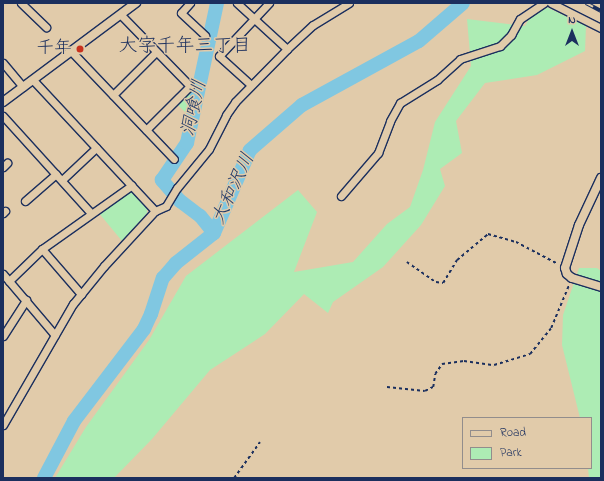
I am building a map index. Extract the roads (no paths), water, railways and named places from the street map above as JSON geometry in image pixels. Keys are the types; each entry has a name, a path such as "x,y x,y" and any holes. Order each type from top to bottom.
{"street":[{"path":"21,3 46,27"},
{"path":"3,102 136,3"},
{"path":"190,3 182,13 206,35"},
{"path":"237,3 255,18 286,49"},
{"path":"251,85 219,56 269,3"},
{"path":"3,425 55,335 81,294 156,211 166,206 177,188 209,149 226,115 235,102 286,49 312,25 349,3"},
{"path":"341,196 378,153 390,121 400,103 437,80 460,59 500,46 511,35 520,19 544,3"},
{"path":"551,3 601,28"},
{"path":"121,15 190,86 146,130"},
{"path":"71,51 174,159"},
{"path":"114,95 156,52"},
{"path":"3,63 23,87"},
{"path":"33,80 156,211"},
{"path":"3,116 91,213"},
{"path":"62,180 96,148"},
{"path":"25,201 56,174"},
{"path":"601,178 579,225 565,268 567,274 572,278 601,287"},
{"path":"9,281 42,249 132,185"},
{"path":"42,249 81,294"},
{"path":"3,274 55,335"},
{"path":"3,336 26,300"}],"waterway":[{"name":"洞喰川","path":"214,233 200,216 180,201 162,180 187,143 217,3"},
{"name":"大和沢川","path":"44,478 74,421 144,329 151,314 163,278 176,263 214,233 250,150 302,105 419,41 463,3"}],"railway":[{"path":"586,3 601,11"}],"place":[{"name":"千年","path":"80,49"}],"district":[{"name":"大字千年三丁目","path":"185,47"}]}
